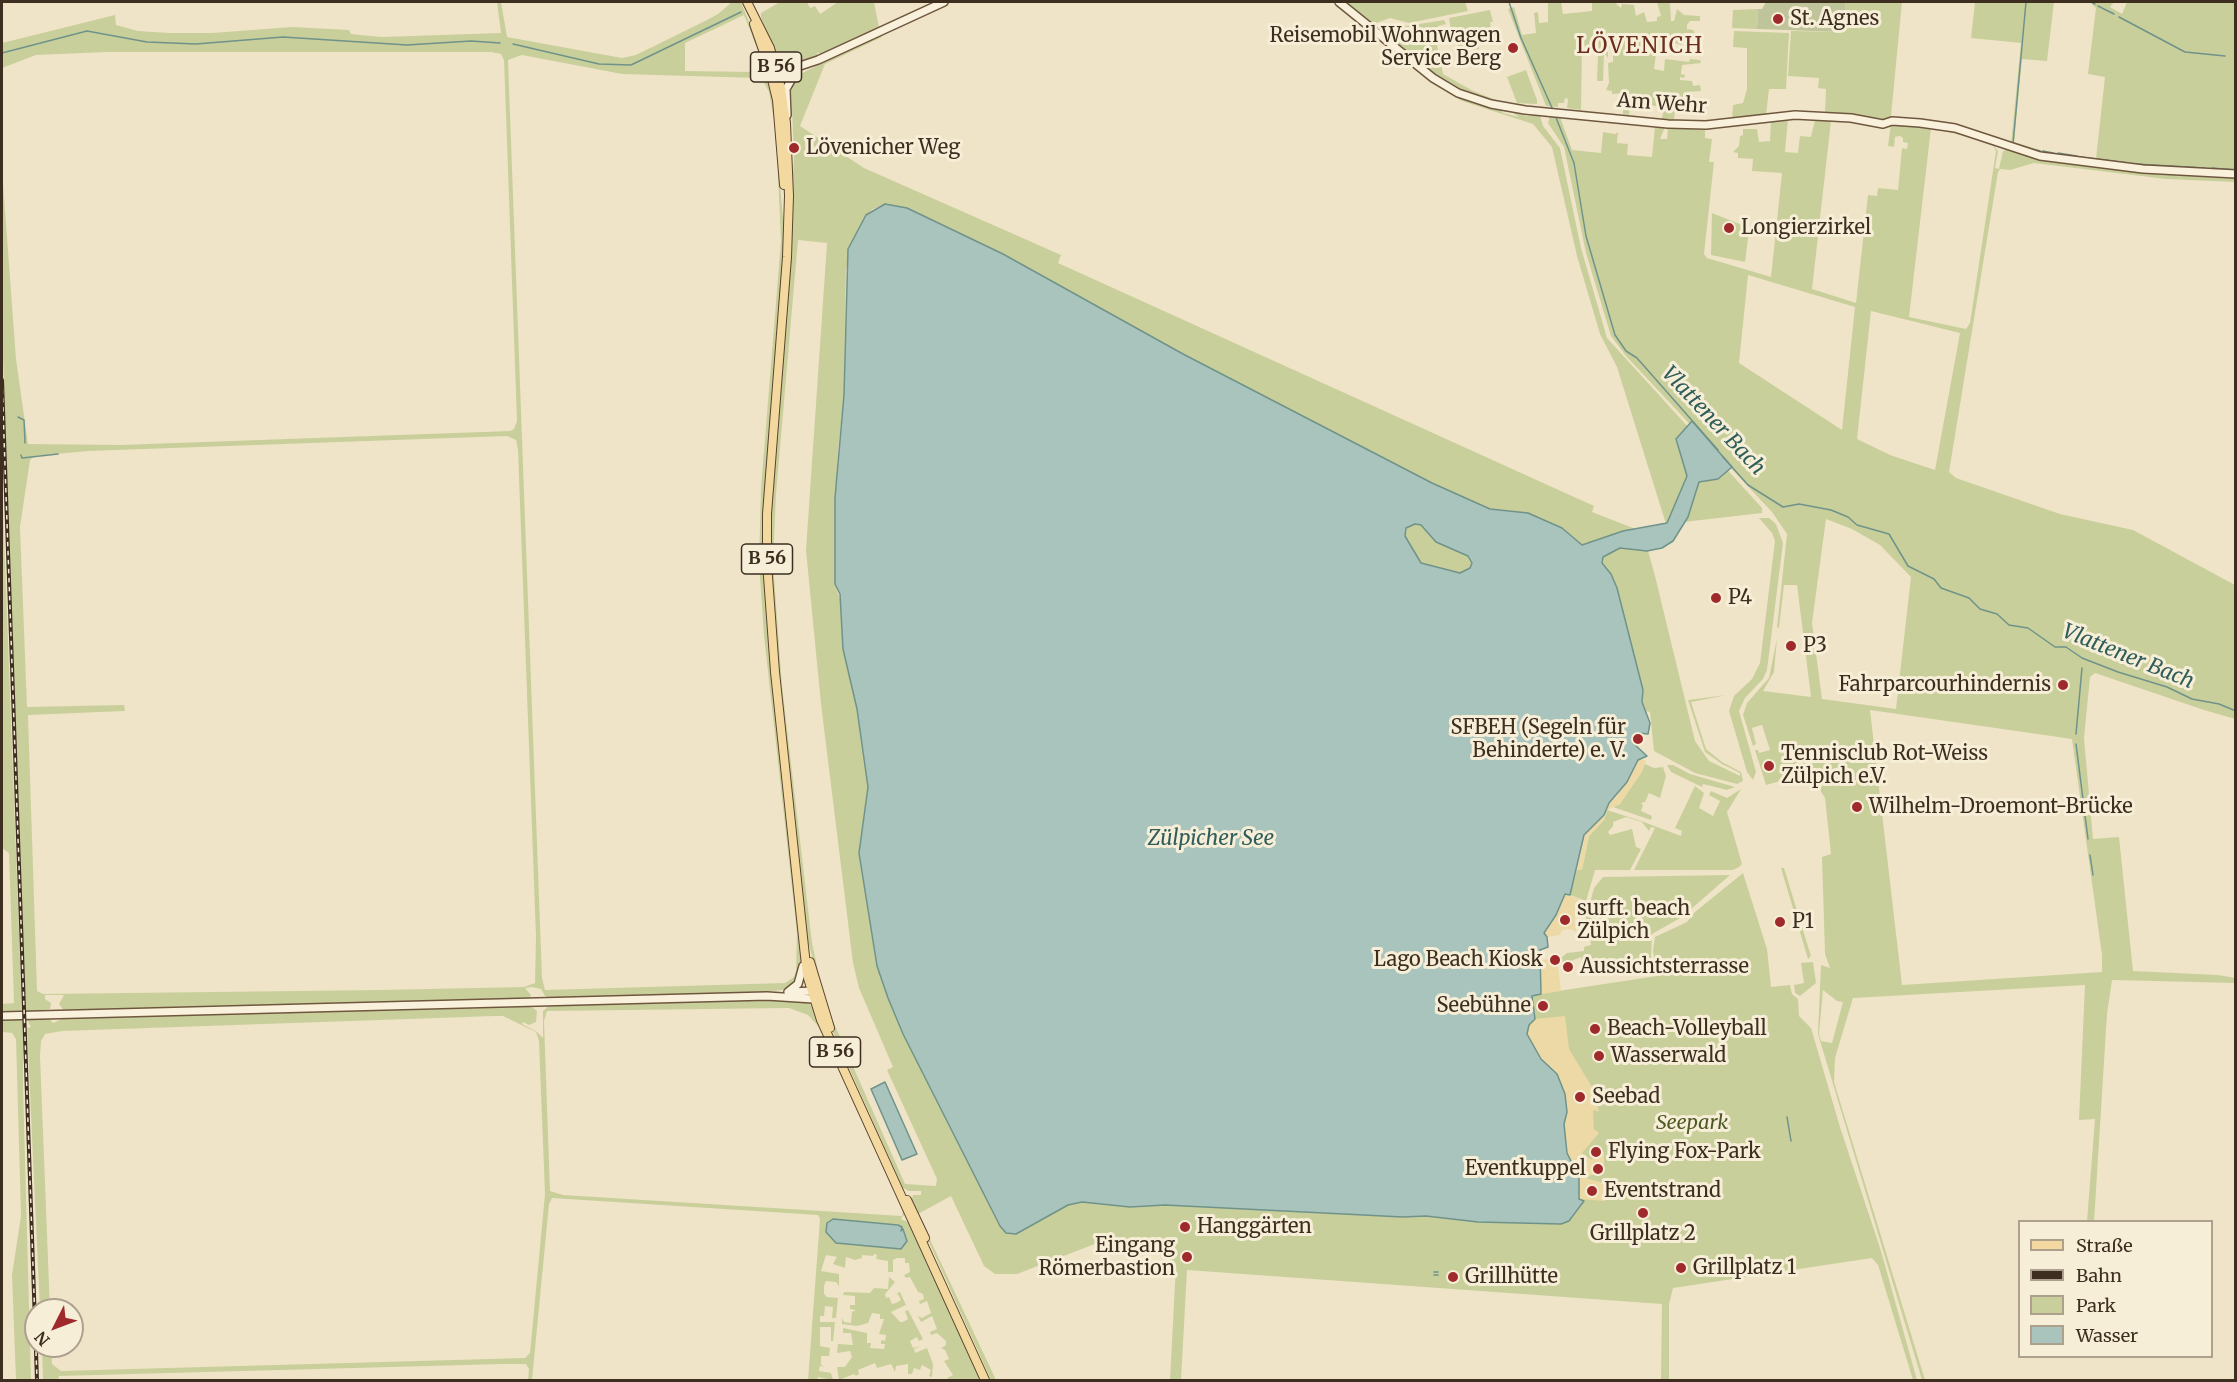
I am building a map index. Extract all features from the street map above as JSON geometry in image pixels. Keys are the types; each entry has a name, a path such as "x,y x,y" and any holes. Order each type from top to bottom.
{"main road":[{"name":"B 56","path":"745,2 773,70 786,123 789,196 786,277 767,514 767,563 775,672 802,937 815,994 837,1058 860,1102 893,1176 913,1212 936,1270 987,1380"},
{"name":"B 56","path":"776,81 787,222"},
{"name":"B 56","path":"799,896 815,994"}],"street":[{"path":"773,70 794,68 818,60 944,2"},
{"name":"Am Wehr","path":"1339,2 1433,78 1458,93 1491,104 1702,125 1796,115 1851,118 1883,124 1892,121 1951,127 2040,156 2125,168 2235,174"},
{"path":"776,81 794,75 818,60"},
{"path":"786,123 786,89 794,75"},
{"name":"B 56","path":"788,992 798,984 803,972 802,937"},
{"path":"767,996 788,992 815,994"},
{"path":"2,1016 815,994"}],"green space":[{"path":"497,2 501,2 507,37 622,58 636,55 707,20 732,2 741,2 766,64 764,70 766,80 772,87 775,128 769,92 763,81 758,78 622,74 522,55 508,60 542,978 545,990 785,983 794,977 796,971 797,933 764,636 759,562 761,488 781,241 776,140 785,243 763,552 769,647 802,946 799,979 788,989 759,993 552,999 545,996 541,989 532,987 525,988 531,995 529,999 64,1011 59,1004 64,995 45,995 45,999 51,1003 50,1009 26,1012 3,359 2,170 16,359 28,444 121,445 510,431 514,429 517,421 504,60 501,54 491,52 106,52 36,55 2,68 2,43 115,15 116,25 138,31 170,33 212,33 292,27 349,30 351,34 381,37 501,33","holes":["744,15 762,61 761,69 755,72 685,71 685,43","507,436 516,440 536,937 535,983 524,987 381,990 43,994 37,991 28,715 125,711 124,705 27,707 20,527 30,460 35,456 88,451"]},
{"path":"780,2 807,2 810,8 815,6 820,14 838,2 874,2 879,28 822,55 817,52 818,57 787,67 776,61 761,17 761,13"},
{"path":"1344,2 1465,2 1468,11 1409,23 1390,18 1374,24"},
{"path":"1548,2 1561,2 1563,14 1592,11 1592,2 1614,2 1621,8 1622,4 1634,5 1636,16 1644,12 1647,22 1657,21 1657,17 1661,16 1657,2 1670,2 1671,21 1674,21 1677,9 1684,15 1700,16 1700,21 1690,21 1687,25 1687,29 1693,30 1697,37 1682,37 1682,45 1671,42 1670,53 1663,51 1662,55 1656,54 1654,69 1664,71 1665,59 1689,62 1690,59 1700,60 1701,63 1682,65 1681,74 1685,75 1684,78 1680,77 1680,80 1692,81 1693,86 1700,85 1701,91 1685,92 1687,107 1675,108 1674,120 1662,119 1664,107 1648,105 1649,101 1644,100 1643,105 1630,106 1629,115 1623,114 1624,93 1612,94 1612,91 1606,90 1609,83 1608,63 1613,62 1613,48 1608,48 1608,58 1604,52 1603,81 1597,81 1599,30 1595,30 1594,48 1582,46 1581,110 1567,108 1568,99 1565,98 1564,103 1558,103 1558,107 1546,106 1508,9 1514,7 1522,35 1536,33 1534,13 1538,12 1539,23 1548,22"},
{"path":"1766,2 1846,2 1842,32 1757,29 1758,9 1762,9"},
{"path":"1846,2 1902,2 1891,116 1949,123 2011,144 2021,43 1971,38 1975,2 2054,2 2047,61 2022,59 2014,142 2040,150 2096,159 2105,77 2088,74 2096,8 2090,2 2114,2 2110,7 2122,14 2127,2 2235,2 2235,172 2169,169 2038,153 1939,123 1816,114 1825,113 1826,89 1818,88 1819,78 1788,76 1791,31 1842,32"},
{"path":"1758,9 1757,29 1732,28 1733,10"},
{"path":"1490,10 1493,22 1490,22 1491,28 1495,29 1491,30 1492,33 1496,33 1496,36 1488,36 1488,41 1479,43 1479,49 1473,50 1473,46 1458,46 1458,41 1437,45 1443,74 1473,91 1506,104 1460,91 1440,79 1382,32 1390,24 1407,26 1444,20 1446,24 1438,26 1440,39 1452,35 1449,18"},
{"path":"1734,31 1789,33 1786,89 1769,89 1766,115 1732,119 1733,105 1743,103 1747,89 1747,48 1733,47"},
{"name":"Seepark","path":"880,35 882,37 825,64 800,126 864,168 1061,255 1058,263 1594,506 1592,512 1638,530 1644,536 1655,576 1695,741 1709,761 1740,776 1740,773 1705,752 1688,700 1727,695 1691,702 1706,749 1722,762 1741,772 1743,781 1737,784 1695,773 1654,751 1650,712 1646,711 1642,702 1643,690 1617,588 1611,574 1587,542 1582,545 1562,528 1528,513 1490,509 1432,483 1183,354 1004,254 907,208 885,204 873,209 866,215 846,269 844,395 838,451 835,533 835,584 841,602 843,649 857,709 868,787 859,854 877,966 888,998 903,1034 1000,1226 1016,1234 1068,1205 1082,1202 1130,1207 1165,1205 1403,1217 1426,1216 1479,1222 1561,1224 1573,1217 1582,1205 1541,1059 1532,995 1657,976 1653,950 1655,937 1687,922 1695,912 1743,873 1767,949 1771,987 1790,985 1792,994 1798,999 1799,1016 1811,1028 1840,1127 1881,1251 1917,1380 1913,1380 1878,1265 1872,1258 1673,1288 1669,1304 1669,1380 1661,1380 1662,1304 1187,1270 1181,1380 1170,1380 1176,1265 1143,1244 1105,1240 1017,1274 995,1274 984,1266 951,1196 918,1214 996,1380 991,1380 911,1202 913,1195 921,1195 921,1191 909,1191 903,1188 832,1030 808,941 778,675 770,564 771,509 794,158 791,87 798,75","holes":["798,240 827,243 806,550 821,704 853,963 859,988 893,1067 887,1070 937,1179 936,1186 905,1184 825,1003 812,943 782,686 773,563 776,494"]},
{"path":"1526,70 1537,104 1517,103 1507,77"},
{"path":"1433,81 1500,108 1503,113 1519,117 1509,110 1526,116 1540,116 1543,126 1560,148 1581,248 1607,338 1762,508 1762,513 1666,524 1617,367 1600,334 1577,256 1552,147 1533,124 1462,101 1429,82"},
{"path":"1550,116 1560,117 1572,150 1601,153 1603,132 1615,134 1618,132 1617,143 1628,144 1627,155 1652,157 1655,126 1665,127 1660,139 1667,139 1668,127 1705,130 1705,138 1712,139 1709,162 1714,162 1704,254 1707,258 1771,277 1782,173 1752,171 1753,159 1738,158 1738,153 1733,152 1739,146 1743,129 1757,129 1759,142 1770,141 1771,120 1788,119 1785,152 1798,153 1800,136 1811,137 1815,120 1831,121 1812,289 1856,303 1868,195 1877,196 1878,188 1898,190 1902,148 1907,149 1908,143 1903,142 1900,136 1895,137 1894,147 1888,146 1891,123 1956,131 1990,142 1998,151 1995,168 1999,169 2003,151 2008,149 2034,157 2235,177 2235,182 2166,179 2034,163 2010,170 2000,169 1998,172 1949,472 1956,478 2060,514 2133,530 2235,585 2235,719 2095,673 2090,677 2084,738 2093,839 2119,837 2133,971 2218,975 2235,978 2235,983 2112,980 2107,1014 2094,1220 2087,1220 2095,1119 2079,1120 2085,985 1853,998 1835,1058 1834,1082 1925,1380 1922,1380 1818,1034 1821,965 1830,968 1825,954 1822,857 1831,854 1825,798 1820,790 1823,784 1818,787 1816,781 1820,779 1819,773 1813,774 1813,772 1766,785 1755,750 1759,753 1770,750 1762,725 1752,728 1756,744 1753,746 1743,715 1747,703 1769,678 1777,638 1774,672 1763,691 1811,697 1797,585 1784,585 1779,628 1777,627 1787,534 1772,512 1626,356 1611,336 1586,253 1564,147 1548,123","holes":["1931,128 1977,139 1993,146 1996,151 1970,323 1966,329 1909,317","1748,275 1855,307 1842,430 1739,363","1871,311 1960,333 1935,470 1890,455 1857,439","1826,519 1852,529 1880,545 1911,577 1896,709 1822,699 1812,623","1870,710 2072,739 2102,955 2102,972 1902,985","1823,990 1837,1001 1843,1002 1832,1043 1821,1041 1819,1034"]},
{"path":"1712,213 1747,227 1749,231 1745,262 1711,255"},
{"path":"2,481 22,1012 2,1013 2,1004 14,1003 9,853 2,848"},
{"path":"1759,518 1769,518 1776,524 1783,543 1767,670 1763,679 1745,698 1739,711 1756,772 1753,780 1747,772 1729,711 1734,696 1752,679 1760,663 1775,541 1772,533"},
{"path":"1411,524 1421,525 1436,542 1468,556 1472,563 1471,567 1460,573 1421,563 1405,536 1406,528"},
{"path":"1645,764 1654,768 1663,767 1666,776 1660,798 1649,793 1645,802 1641,803 1643,805 1641,811 1652,816 1651,820 1613,807 1620,804"},
{"path":"1667,765 1673,765 1690,774 1735,787 1727,790 1703,784 1702,787 1671,772"},
{"path":"1695,786 1704,793 1699,808 1713,816 1720,801 1709,795 1711,791 1727,798 1741,789 1727,812 1742,864 1739,867 1733,870 1634,870 1655,828 1651,827 1649,831 1642,822 1626,817 1613,822 1608,832 1610,835 1632,829 1636,847 1641,849 1630,870 1595,870 1586,901 1570,895 1577,870 1582,869 1589,836 1604,820 1607,810 1641,821 1681,836 1682,831 1675,828"},
{"path":"1781,868 1784,868 1811,956 1808,959"},
{"path":"1730,875 1682,917 1652,934 1651,960 1600,966 1599,960 1582,963 1581,957 1563,964 1562,957 1567,953 1584,951 1584,947 1591,945 1590,936 1585,936 1584,926 1594,888 1603,877"},
{"path":"1813,962 1816,983 1800,996 1795,993 1794,985 1804,983 1801,963"},
{"path":"735,1000 806,1001 814,1008 906,1213 901,1218 909,1222 983,1380 949,1380 947,1378 953,1375 944,1361 949,1359 945,1350 941,1348 946,1345 946,1341 937,1333 931,1335 930,1332 937,1329 932,1316 921,1322 918,1316 922,1318 931,1313 927,1301 920,1304 919,1301 924,1299 923,1294 918,1292 910,1277 906,1278 904,1275 910,1272 909,1263 905,1263 905,1258 897,1258 893,1260 893,1272 888,1272 888,1261 876,1259 877,1255 874,1254 873,1256 862,1255 862,1258 855,1260 846,1257 845,1268 833,1264 837,1257 826,1255 821,1271 839,1274 839,1286 836,1282 826,1281 824,1286 824,1294 827,1297 838,1298 836,1318 832,1318 833,1307 825,1306 824,1316 820,1316 820,1322 835,1322 833,1341 831,1341 831,1327 820,1327 820,1346 830,1348 829,1356 821,1356 821,1365 825,1367 820,1366 819,1371 831,1373 833,1380 818,1377 817,1380 808,1380 820,1219 818,1215 552,1198 549,1204 532,1380 528,1380 529,1369 526,1364 502,1364 59,1376 58,1380 43,1380 42,1358 52,1358 52,1364 61,1371 525,1358 530,1353 545,1194 539,1041 536,1032 503,1016 62,1031 45,1034 41,1041 40,1056 50,1298 39,1298 27,1028 31,1027 26,1018 48,1017 53,1023 67,1017 529,1005 537,1011 536,1022 529,1025 523,1022 522,1024 537,1032 543,1038 543,1011 550,1005","holes":["789,1008 808,1015 818,1026 895,1193 903,1212 902,1216 563,1195 550,1191 544,1021 547,1011","833,1219 902,1227 901,1231 904,1229 907,1241 901,1249 836,1243"]},
{"path":"23,1018 29,1298 24,1298 24,1358 30,1358 31,1380 16,1380 12,1275 21,1216 16,1039 12,1033 2,1032 2,1019"},
{"path":"889,1277 895,1282 885,1294 886,1298 889,1297 892,1304 896,1303 901,1300 897,1293 900,1292 906,1305 891,1312 900,1322 903,1322 908,1319 905,1311 908,1310 923,1339 919,1341 917,1337 910,1341 913,1348 921,1346 914,1349 915,1353 927,1348 933,1364 932,1377 929,1376 931,1370 922,1365 920,1370 914,1368 912,1374 908,1374 908,1364 896,1366 895,1372 891,1364 877,1368 875,1363 858,1370 859,1374 856,1376 854,1374 839,1380 837,1367 845,1367 852,1357 850,1351 837,1353 838,1344 853,1345 851,1333 843,1333 843,1328 867,1333 867,1343 871,1343 870,1348 884,1349 885,1344 881,1344 881,1340 885,1341 886,1335 879,1334 884,1319 880,1319 880,1314 872,1313 868,1323 857,1326 842,1324 842,1318 844,1322 851,1323 852,1312 856,1310 850,1309 850,1305 855,1305 855,1296 843,1295 844,1292 870,1293 874,1288 888,1289"}],"sand":[{"path":"1638,760 1646,761 1642,772 1620,804 1607,810 1604,820 1589,836 1582,870 1577,870 1586,831 1604,815 1609,803 1617,796"},
{"path":"1565,894 1579,899 1574,923 1578,925 1575,933 1574,930 1568,929 1562,930 1560,935 1547,937 1544,933 1556,915"},
{"path":"1551,959 1552,967 1558,966 1561,991 1541,994 1542,960"},
{"name":"Seebad","path":"1565,1016 1569,1049 1592,1087 1599,1112 1594,1110 1593,1112 1594,1129 1599,1133 1582,1153 1592,1160 1600,1149 1604,1152 1604,1173 1581,1177 1604,1183 1605,1201 1579,1199 1580,1182 1567,1151 1564,1124 1567,1112 1565,1093 1557,1074 1541,1059 1527,1034 1529,1025 1535,1019"}],"water":[{"name":"Zülpicher See","path":"885,204 907,208 1003,254 1183,354 1432,483 1490,509 1528,513 1562,528 1582,545 1623,531 1667,523 1687,476 1676,439 1692,421 1732,467 1718,479 1699,482 1688,517 1673,541 1662,548 1647,551 1620,548 1603,557 1602,563 1611,574 1617,588 1643,690 1642,702 1650,723 1648,734 1638,733 1633,743 1647,756 1638,760 1627,782 1609,803 1604,815 1584,835 1570,895 1565,894 1556,915 1544,933 1548,947 1540,950 1541,994 1532,996 1535,1019 1529,1025 1527,1034 1541,1059 1557,1074 1565,1094 1567,1112 1564,1124 1567,1153 1579,1177 1579,1199 1584,1201 1569,1221 1561,1224 1478,1222 1426,1216 1403,1217 1165,1205 1130,1207 1082,1202 1068,1205 1016,1234 1006,1233 1000,1226 903,1034 888,998 877,966 859,853 868,787 857,709 843,649 840,594 835,584 835,498 844,395 848,249 866,215","holes":["1415,524 1421,525 1436,542 1468,556 1472,563 1470,568 1460,573 1421,563 1405,536 1406,528"]},
{"path":"885,1082 917,1154 902,1160 871,1089"},
{"path":"833,1219 898,1225 902,1227 901,1231 903,1229 907,1241 901,1249 836,1243 826,1232 827,1223"}],"waterway":[{"name":"Vlattener Bach","path":"1509,2 1521,38 1553,110"},
{"path":"2013,144 2026,2"},
{"path":"2091,2 2095,4"},
{"path":"2098,6 2114,14"},
{"path":"513,44 599,64 631,65 741,12"},
{"path":"2119,17 2185,52 2225,56"},
{"path":"2,53 87,31 147,42 196,44 283,37 407,45 471,41 500,43"},
{"name":"Vlattener Bach","path":"1555,115 1574,163 1586,236 1615,335 1626,351 1637,358 1718,450"},
{"path":"2027,148 2040,151"},
{"path":"2043,151 2053,153"},
{"path":"2058,153 2077,156"},
{"path":"2080,157 2128,163"},
{"path":"2135,164 2205,168"},
{"path":"2212,168 2236,170"},
{"path":"18,417 24,420 25,443"},
{"path":"21,455 22,458 58,454"},
{"name":"Vlattener Bach","path":"1723,457 1748,485 1783,507 1799,504 1831,510 1848,517 1857,525 1889,534 1908,566 1934,579 1941,588 1969,598 1980,609 1997,614 2009,625 2028,628 2055,647 2066,647 2082,658 2118,672 2167,687 2192,699 2219,704 2236,711"},
{"path":"2076,734 2082,668"},
{"path":"2076,744 2088,839"},
{"path":"2090,855 2093,875"},
{"path":"1787,1117 1791,1141"}],"railway":[{"path":"2,380 37,1380"}],"place":[{"name":"St. Agnes","path":"1778,19"},
{"name":"Reisemobil Wohnwagen Service Berg","path":"1513,48"},
{"name":"Lövenicher Weg","path":"794,148"},
{"name":"Longierzirkel","path":"1729,228"},
{"name":"P4","path":"1716,598"},
{"name":"P3","path":"1791,646"},
{"name":"Fahrparcourhindernis","path":"2063,685"},
{"name":"SFBEH (Segeln für Behinderte) e. V.","path":"1638,739"},
{"name":"Tennisclub Rot-Weiss Zülpich e.V.","path":"1769,766"},
{"name":"Wilhelm-Droemont-Brücke","path":"1857,807"},
{"name":"surft. beach Zülpich","path":"1565,920"},
{"name":"P1","path":"1780,922"},
{"name":"Lago Beach Kiosk","path":"1555,960"},
{"name":"Aussichtsterrasse","path":"1568,967"},
{"name":"Seebühne","path":"1543,1006"},
{"name":"Beach-Volleyball","path":"1595,1029"},
{"name":"Wasserwald","path":"1599,1056"},
{"name":"Seebad","path":"1580,1097"},
{"name":"Flying Fox-Park","path":"1596,1152"},
{"name":"Eventkuppel","path":"1598,1169"},
{"name":"Eventstrand","path":"1592,1191"},
{"name":"Grillplatz 2","path":"1643,1213"},
{"name":"Hanggärten","path":"1185,1227"},
{"name":"Eingang Römerbastion","path":"1187,1257"},
{"name":"Grillplatz 1","path":"1681,1268"},
{"name":"Grillhütte","path":"1453,1277"}],"district":[{"name":"LÖVENICH","path":"1640,47"}]}
